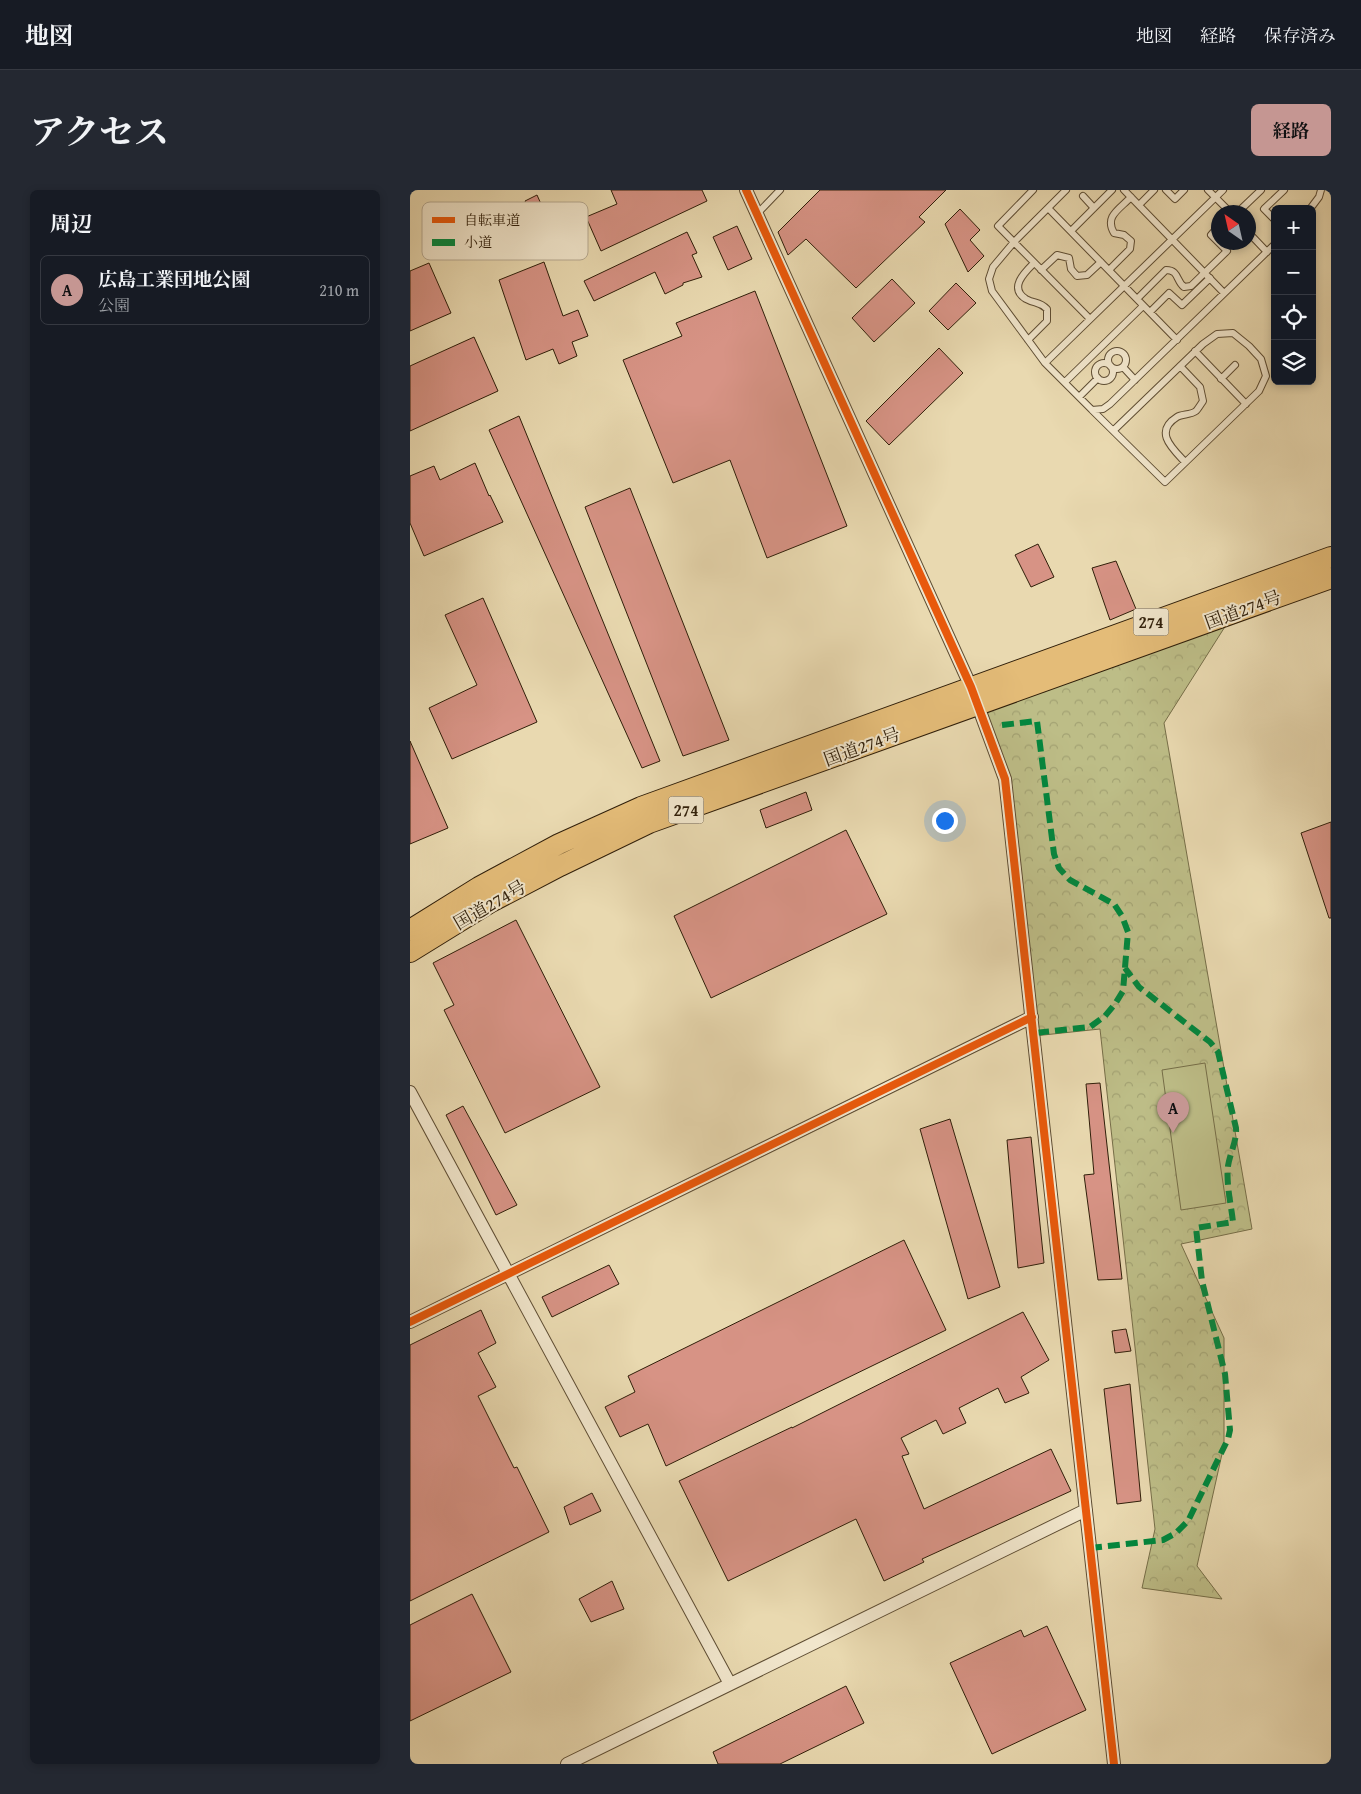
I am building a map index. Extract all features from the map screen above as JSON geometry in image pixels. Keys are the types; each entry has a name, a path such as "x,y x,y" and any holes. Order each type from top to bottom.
{"highway":[{"name":"国道274号","path":"410,952 491,902 560,866 650,824 1331,557"},
{"name":"国道274号","path":"410,930 479,887 559,844 641,808 1331,578"}],"street":[{"path":"746,190 975,696 1005,779 1114,1764"},
{"path":"410,1322 1032,1017"},
{"path":"410,1092 730,1684"},
{"path":"566,1764 1086,1510"}],"lane":[{"path":"757,214 780,190"},
{"path":"1033,190 998,226 1090,319"},
{"path":"1066,190 1014,242 993,267 989,279 992,291 1045,362 1165,482 1259,391 1266,376 1261,358 1249,346 1233,334 1217,334 1195,351 1114,430"},
{"path":"1071,231 1112,190"},
{"path":"1124,190 1224,293"},
{"path":"1139,205 1154,190"},
{"path":"1166,190 1175,199 1184,190"},
{"path":"1208,190 1223,205"},
{"path":"1045,362 1223,190"},
{"path":"1249,190 1255,196"},
{"path":"1245,205 1262,190"},
{"path":"1271,216 1264,209 1284,190"},
{"path":"1313,205 1319,197 1320,190"},
{"path":"1083,196 1094,208"},
{"path":"1109,270 1130,249 1131,241 1124,235 1114,232 1110,225 1111,217 1131,197"},
{"path":"1048,208 1176,340"},
{"path":"1256,240 1268,252"},
{"path":"1092,410 1103,409 1110,404 1271,249"},
{"path":"1150,312 1169,292 1182,306 1226,250"},
{"path":"1041,270 1057,255 1068,258 1071,269 1077,276 1087,275 1101,262"},
{"path":"1028,340 1047,321 1047,309 1040,302 1028,300 1020,294 1018,286 1020,278 1034,263"},
{"path":"1137,299 1166,270 1172,270 1177,274 1180,284 1184,287 1190,286 1207,275"},
{"path":"1065,382 1143,306"},
{"path":"1195,351 1246,404"},
{"path":"1098,378 1105,381 1110,379 1113,371 1108,358 1112,353 1117,352 1124,356 1125,362 1123,366"},
{"path":"1098,378 1096,370 1100,365 1105,364 1115,369 1123,366"},
{"path":"1221,379 1235,365"},
{"path":"1123,366 1135,380"},
{"path":"1180,366 1200,387 1203,401 1195,412 1178,416 1168,424 1165,434 1168,444 1185,462"},
{"path":"1079,397 1098,378"}],"green space":[{"path":"1233,614 1164,723 1252,1229 1181,1244 1224,1338 1224,1445 1197,1566 1222,1599 1142,1588 1155,1529 1100,1029 1034,1036 1005,779 978,705"},
{"path":"1205,1063 1226,1203 1181,1210 1162,1070"}],"building":[{"path":"611,190 702,190 707,201 601,251 588,222 588,216 617,204"},
{"path":"820,190 946,190 919,217 925,222 856,288 806,239 788,255 778,232"},
{"path":"537,195 540,202 525,202"},
{"path":"960,209 980,230 970,240 984,256 968,272 945,224"},
{"path":"737,226 752,259 728,270 713,237"},
{"path":"687,232 697,253 692,255 702,277 683,283 683,285 665,294 655,272 594,301 584,281"},
{"path":"544,262 563,316 578,310 588,336 572,342 577,356 559,364 553,349 526,360 499,280"},
{"path":"429,263 451,313 410,331 410,271"},
{"path":"892,279 915,303 874,342 852,318"},
{"path":"956,283 976,303 948,330 929,311"},
{"path":"755,291 847,526 767,558 730,460 673,483 623,360 682,336 676,323"},
{"path":"474,337 498,391 410,431 410,366"},
{"path":"939,348 963,373 889,445 866,421"},
{"path":"519,416 660,761 642,768 489,430"},
{"path":"475,463 489,496 503,522 424,556 410,523 410,476 434,466 440,480"},
{"path":"630,488 729,740 683,756 585,507"},
{"path":"1038,544 1054,577 1031,587 1015,555"},
{"path":"1116,561 1136,609 1110,620 1092,568"},
{"path":"483,598 537,722 452,759 429,708 477,685 445,615"},
{"path":"410,741 448,828 410,844"},
{"path":"806,792 812,810 766,828 760,810"},
{"path":"1331,822 1331,918 1329,918 1301,833"},
{"path":"846,830 887,914 711,998 674,916"},
{"path":"516,920 600,1087 505,1133 444,1010 454,1005 433,963"},
{"path":"1100,1083 1122,1279 1098,1280 1084,1175 1094,1174 1086,1084"},
{"path":"463,1106 517,1205 496,1215 446,1115"},
{"path":"950,1119 1000,1287 968,1299 920,1129"},
{"path":"1031,1137 1044,1263 1018,1268 1007,1140"},
{"path":"904,1240 946,1330 666,1466 648,1424 620,1437 605,1407 635,1392 628,1376"},
{"path":"609,1265 619,1284 552,1317 542,1297"},
{"path":"481,1310 496,1343 478,1353 496,1387 478,1396 514,1468 517,1467 549,1532 410,1601 410,1345"},
{"path":"1023,1312 1049,1360 1021,1377 1029,1393 1005,1403 998,1388 959,1408 966,1423 943,1434 936,1420 901,1438 909,1454 902,1456 924,1509 1051,1449 1071,1491 922,1559 924,1562 884,1581 856,1519 728,1581 679,1481 792,1428"},
{"path":"1126,1329 1131,1351 1115,1353 1112,1331"},
{"path":"1130,1384 1141,1501 1117,1504 1104,1389"},
{"path":"592,1493 601,1511 570,1525 564,1507"},
{"path":"612,1581 624,1609 591,1622 579,1599"},
{"path":"472,1594 511,1672 410,1721 410,1625"},
{"path":"1047,1626 1086,1710 992,1754 950,1663 1021,1630 1024,1637"},
{"path":"846,1686 864,1723 780,1764 718,1764 713,1752"}],"marked path":[{"path":"1002,725 1037,721 1054,854 1059,868 1070,880 1114,904 1122,916 1128,932 1123,991 1105,1016 1090,1027 1034,1033"},
{"path":"1090,1548 1163,1540 1176,1533 1188,1521 1228,1439 1230,1430 1225,1374 1202,1281 1196,1228 1233,1222 1228,1187 1228,1166 1236,1128 1218,1052 1210,1042 1139,987 1125,968"}],"cycle path":[{"path":"746,190 971,687 1005,779 1114,1764"},
{"path":"410,1322 1032,1017"}],"place":[{"name":"広島工業団地公園","path":"1173,1133"}]}
